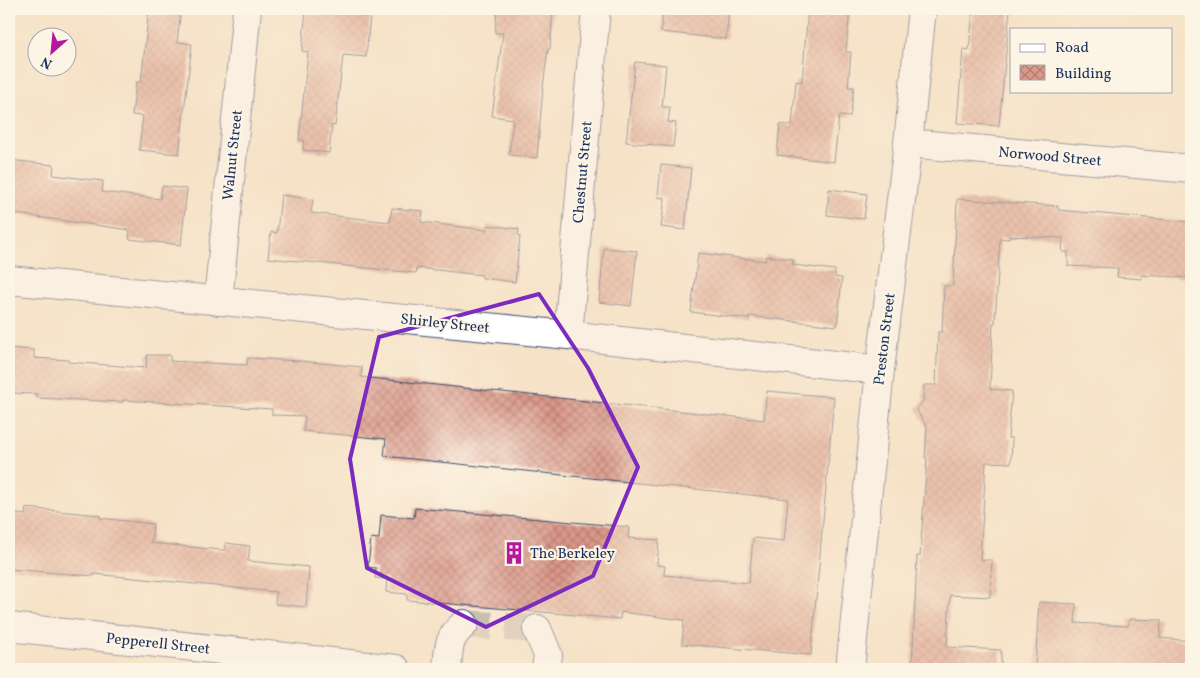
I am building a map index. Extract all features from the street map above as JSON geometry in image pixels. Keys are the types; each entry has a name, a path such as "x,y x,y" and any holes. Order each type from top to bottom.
{"street":[{"name":"Walnut Street","path":"218,301 247,9"},
{"name":"Chestnut Street","path":"568,335 596,9"},
{"name":"Preston Street","path":"850,669 880,370 908,143 922,9"},
{"name":"Norwood Street","path":"908,143 1191,169"},
{"name":"Shirley Street","path":"9,280 568,335 880,370"},
{"path":"447,669 450,640 464,624"},
{"name":"Pepperell Street","path":"9,627 396,669"},
{"path":"537,630 548,655 546,669"}],"highlighted area":[{"path":"539,294 588,368 638,467 593,576 486,627 367,568 350,459 379,337"}],"building":[{"path":"149,9 181,9 177,42 192,44 179,154 139,150 143,116 132,115 136,82 141,82"},
{"path":"306,9 357,9 356,14 370,16 366,57 343,55 335,126 332,125 329,153 303,150 304,140 299,140 308,52 302,51"},
{"path":"497,9 553,9 550,49 548,49 543,87 537,158 509,155 513,119 492,116 503,33 495,33"},
{"path":"663,9 729,9 726,39 661,32"},
{"path":"808,9 850,9 846,52 851,52 848,87 854,87 850,117 839,116 834,162 777,155 780,124 792,126 796,81 802,82"},
{"path":"973,9 1010,9 999,126 957,123 963,49 969,50"},
{"path":"635,62 666,65 662,107 670,107 668,122 676,123 673,147 626,142"},
{"path":"9,160 54,165 53,175 103,181 102,192 160,199 162,186 187,189 181,245 129,239 130,230 9,213"},
{"path":"661,165 691,168 685,230 661,227 665,198 658,197"},
{"path":"829,189 867,194 864,219 827,215"},
{"path":"281,195 313,199 311,213 390,222 392,208 423,211 421,222 487,230 487,225 519,229 518,235 520,236 515,282 482,278 482,275 417,268 416,273 268,258 271,232 277,233"},
{"path":"957,199 1058,206 1058,210 1191,222 1191,278 1142,275 1142,279 1117,277 1118,268 1068,266 1068,252 1062,252 1063,238 1009,236 1009,239 1000,238 990,389 1012,391 1008,438 1012,438 1011,463 986,462 980,560 992,560 990,597 950,595 947,647 1001,650 1001,669 912,669 917,556 920,556 927,458 925,458 927,427 916,409 923,401 924,385 936,385 938,332 942,332 944,286 953,286"},
{"path":"604,248 637,251 631,306 599,302"},
{"path":"698,253 765,261 766,256 793,259 793,265 835,270 835,277 842,278 837,326 749,316 749,319 691,312"},
{"path":"9,348 34,350 34,358 146,368 147,355 170,355 170,361 247,365 248,358 300,361 362,367 361,377 764,420 767,391 834,397 811,655 682,644 684,620 621,612 620,619 407,600 407,594 386,592 387,579 375,578 376,568 368,567 371,538 379,539 381,515 414,518 415,508 629,527 628,538 659,540 657,565 665,566 664,575 749,583 753,538 784,541 788,499 384,456 386,439 303,431 305,416 272,415 272,409 123,400 123,402 37,398 37,394 9,393"},
{"path":"26,508 100,515 100,518 153,524 151,543 221,550 225,550 226,543 250,546 248,561 309,567 306,607 275,604 276,592 94,574 94,576 9,569 9,513 25,515"},
{"path":"1039,602 1076,604 1075,623 1128,626 1129,619 1161,620 1160,638 1191,641 1191,669 1035,669"}],"tunnel":[{"path":"464,624 537,629"}],"place":[{"name":"The Berkeley","path":"514,553"}]}
